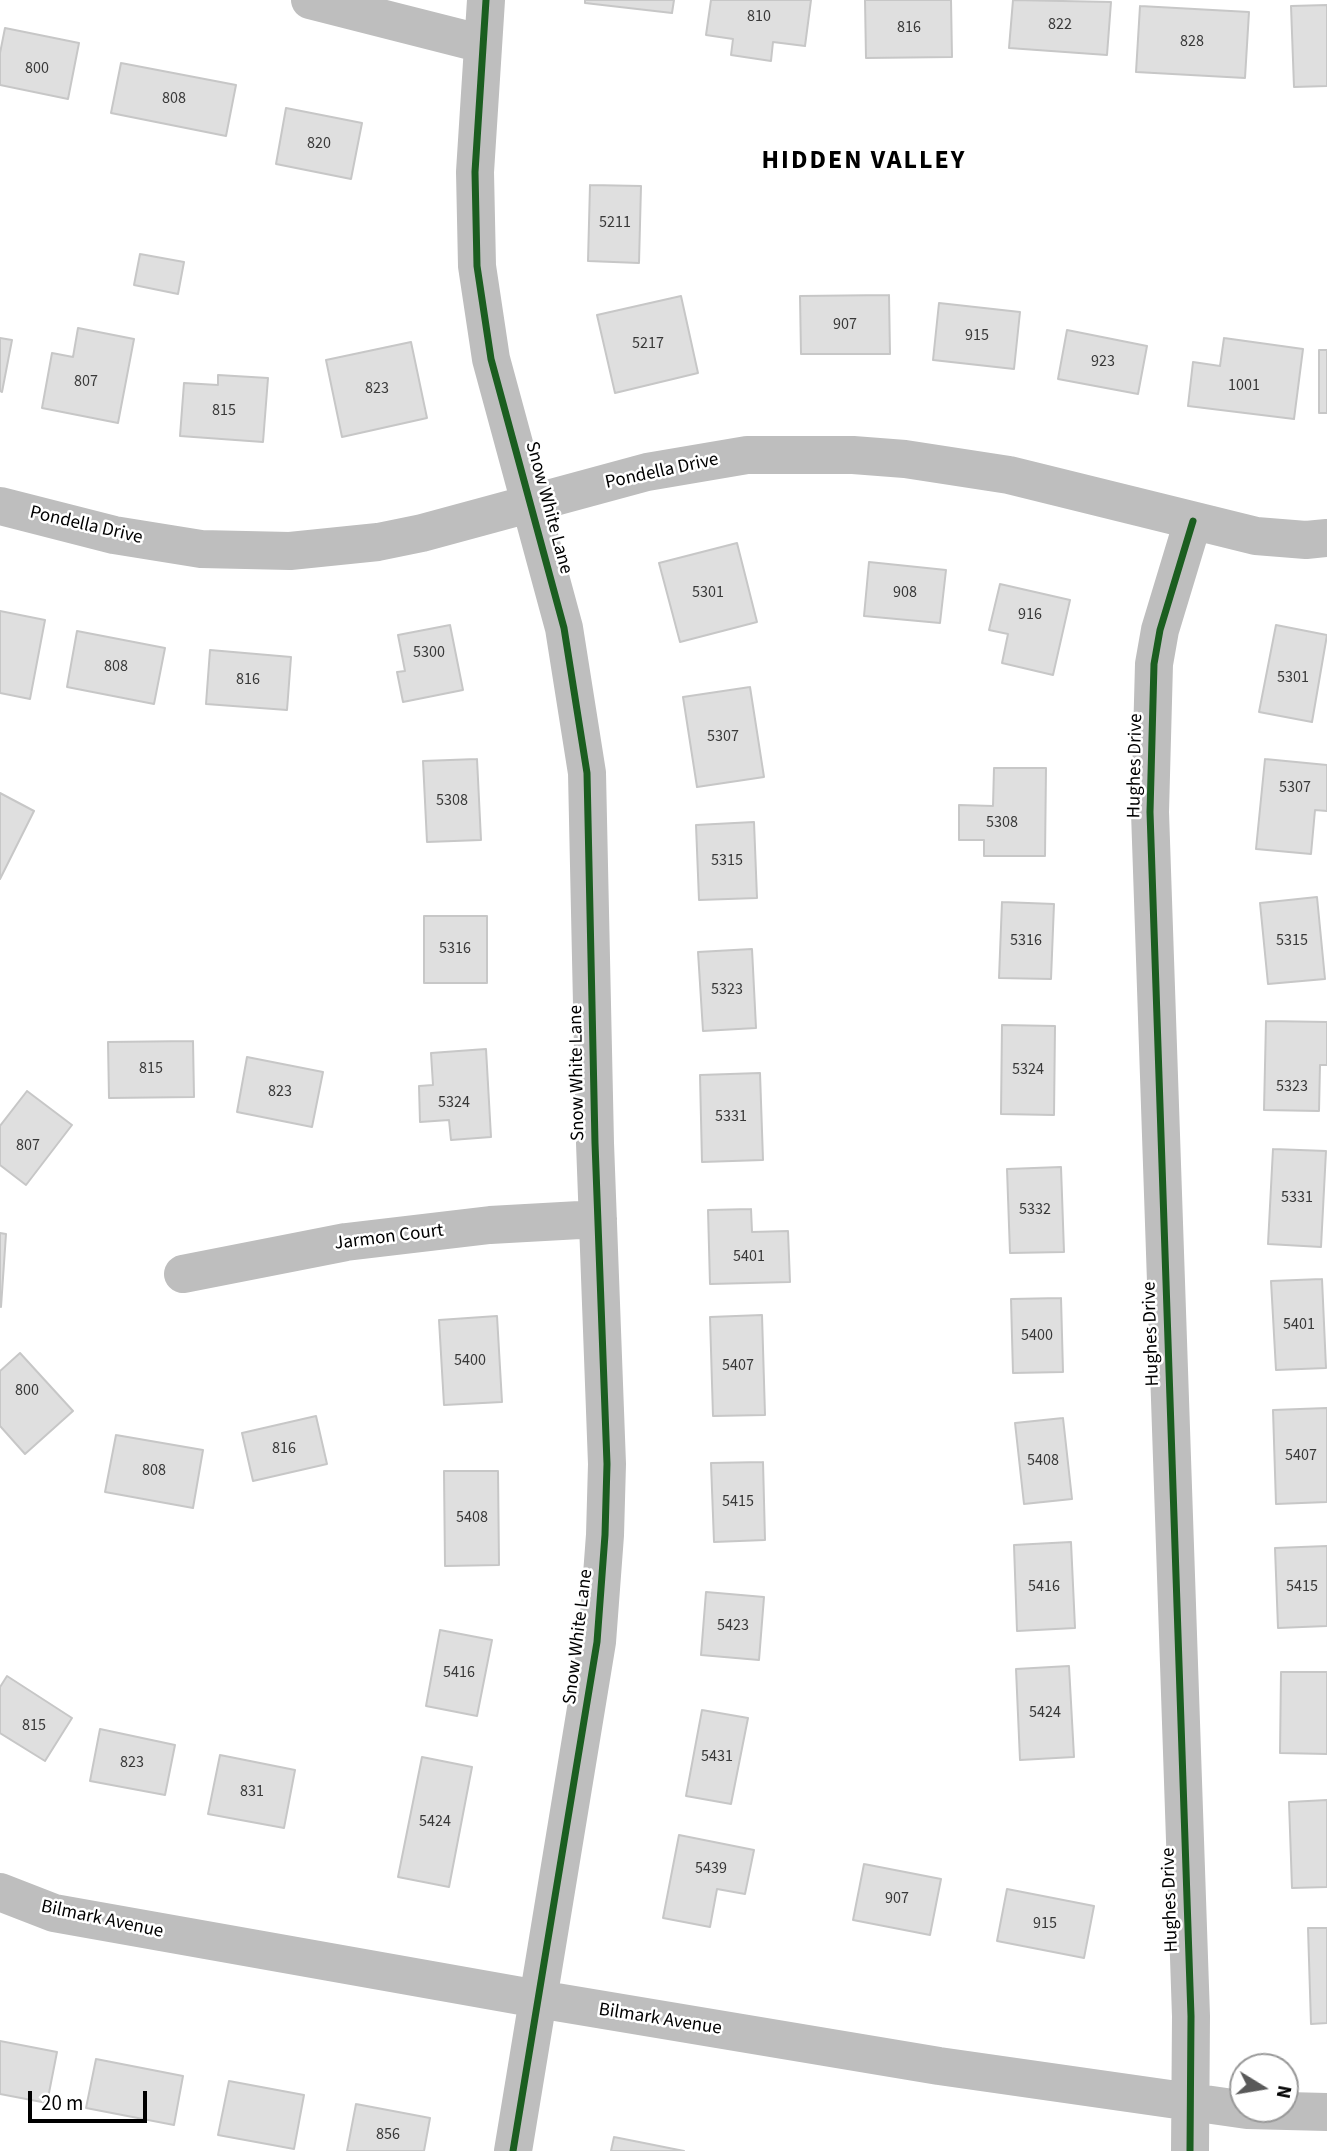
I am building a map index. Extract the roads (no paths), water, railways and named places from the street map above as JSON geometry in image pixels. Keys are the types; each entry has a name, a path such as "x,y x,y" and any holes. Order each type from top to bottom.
{"street":[{"path":"310,0 483,44"},
{"name":"Snow White Lane","path":"486,0 475,172 477,266 491,359 564,628 587,773 607,1464 606,1535 598,1629 513,2151"},
{"name":"Pondella Drive","path":"0,506 114,535 189,547 290,551 378,542 422,533 647,472 747,455 853,455 905,458 1009,475 1256,536 1306,540 1327,538"},
{"name":"Hughes Drive","path":"1190,2151 1191,2016 1150,812 1154,664 1160,630 1193,521"},
{"name":"Jarmon Court","path":"183,1274 346,1242 490,1225 598,1219"},
{"name":"Bilmark Avenue","path":"0,1892 54,1913 538,1999 939,2066 1247,2110 1327,2112"}],"district":[{"name":"HIDDEN VALLEY","path":"864,162"}]}
